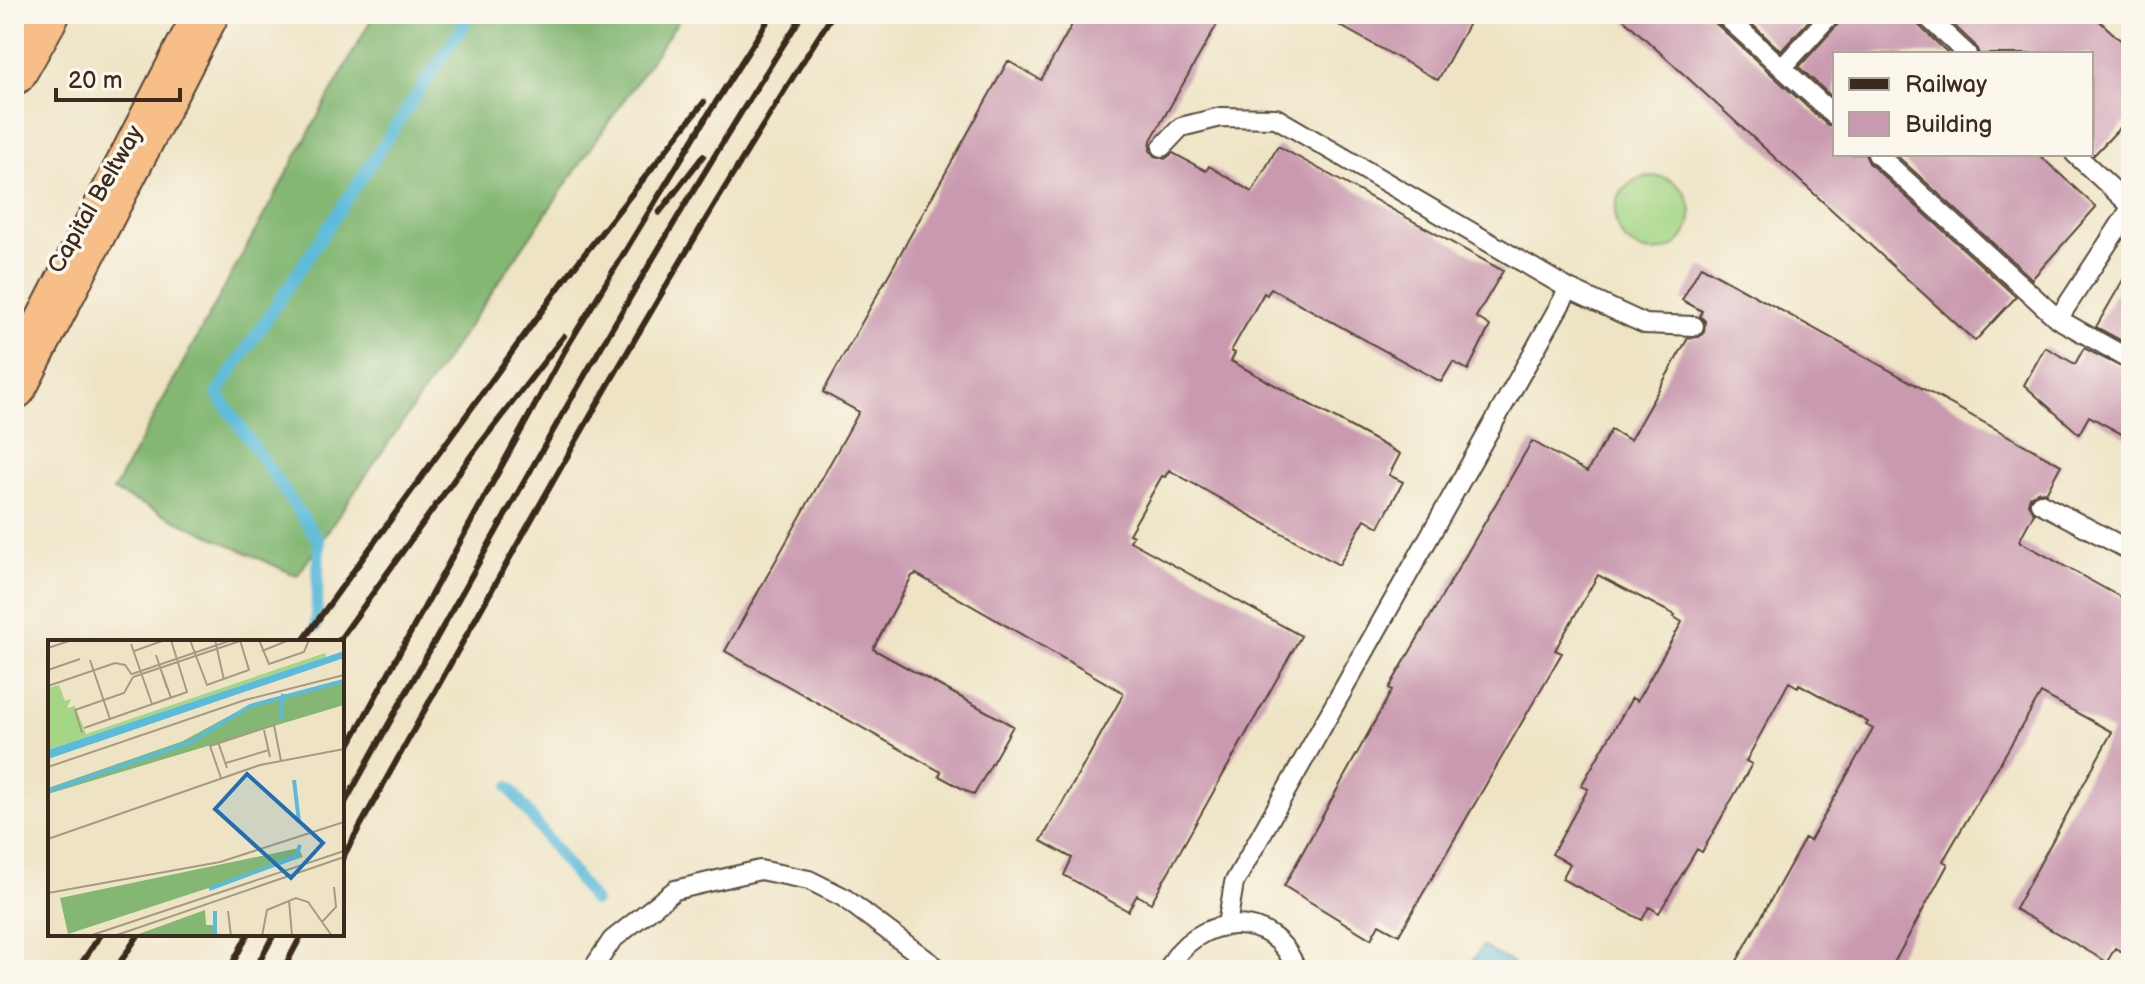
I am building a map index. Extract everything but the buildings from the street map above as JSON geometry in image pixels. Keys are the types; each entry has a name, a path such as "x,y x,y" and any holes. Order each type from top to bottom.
{"highway":[{"path":"14,72 47,14"},
{"path":"14,387 203,14"},
{"name":"Capital Beltway","path":"14,343 203,14"}],"lane":[{"path":"1723,14 1833,114"},
{"path":"1782,68 1831,14"},
{"path":"1924,14 1965,52"},
{"path":"1162,147 1181,127 1221,117 1276,118 1569,289 1645,324 1694,326"},
{"path":"1879,156 2058,319 2131,360"},
{"path":"2058,319 2131,207 2077,156"},
{"path":"1227,925 1234,883 1569,289"},
{"path":"2040,503 2131,551"},
{"path":"592,970 612,940 675,890 760,870 809,880 843,897 940,970"},
{"path":"1168,970 1179,949 1197,934 1217,925 1239,924 1261,930 1279,942 1296,970"}],"green space":[{"path":"374,14 683,14 297,576 113,491"},
{"path":"1653,176 1668,179 1680,187 1688,199 1691,214 1688,229 1680,241 1668,249 1653,252 1638,249 1626,241 1618,229 1615,214 1618,199 1626,187 1638,179"}],"water":[{"path":"1482,946 1519,967 1517,970 1461,970 1468,968"}],"waterway":[{"path":"316,626 319,541 217,393 471,14"},
{"path":"509,787 594,901"}],"railway":[{"path":"344,754 564,352 772,14"},
{"path":"344,804 624,308 803,14"},
{"path":"344,855 642,327 833,14"},
{"path":"303,640 568,275 704,102"},
{"path":"659,213 703,156"},
{"path":"339,640 473,453 564,336"},
{"path":"77,970 100,936"},
{"path":"115,970 138,936"},
{"path":"229,970 247,936"},
{"path":"255,970 273,936"},
{"path":"283,970 301,936"}]}
